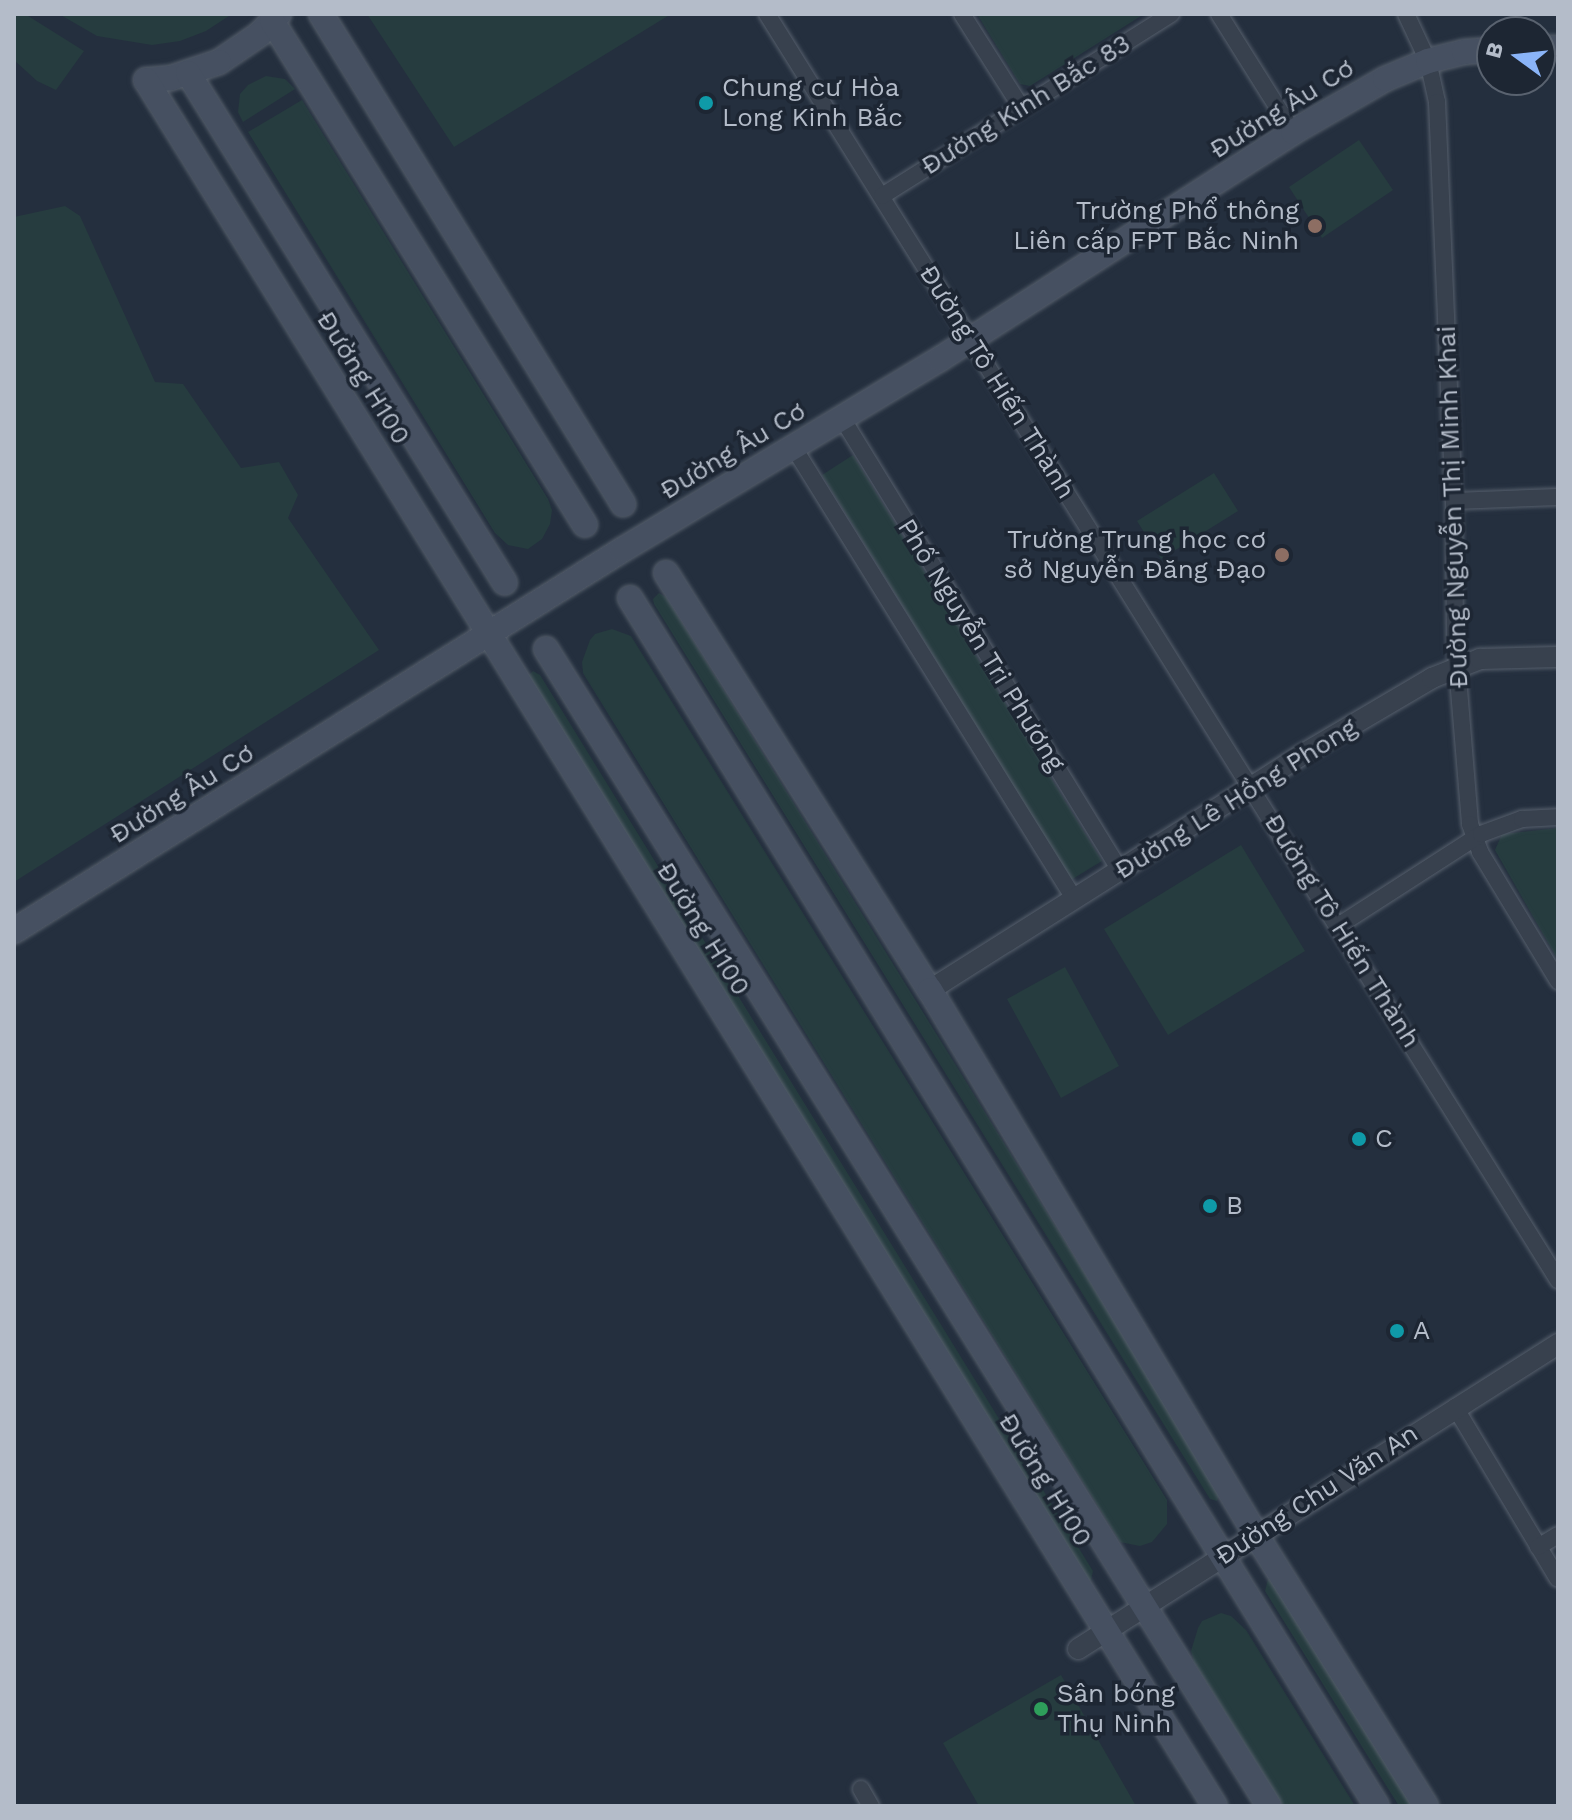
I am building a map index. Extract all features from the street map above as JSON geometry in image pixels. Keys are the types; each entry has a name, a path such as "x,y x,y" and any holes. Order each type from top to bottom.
{"main road":[{"path":"321,14 623,504"},
{"path":"188,73 241,49 276,18 585,525"},
{"name":"Đường Âu Cơ","path":"14,931 969,340 1293,132 1385,79 1428,61 1476,51"},
{"name":"Đường H100","path":"505,583 188,73 146,80 1215,1806"},
{"path":"666,573 930,990 1256,1535 1426,1806"},
{"path":"630,598 1377,1806"},
{"name":"Đường H100","path":"546,649 1269,1806"}],"street":[{"name":"Đường Tô Hiến Thành","path":"767,14 969,340 1253,787 1558,1280"},
{"path":"962,14 1021,107"},
{"name":"Đường Kinh Bắc 83","path":"882,196 1171,14"},
{"path":"1219,14 1293,132"},
{"name":"Đường Nguyễn Thị Minh Khai","path":"1406,14 1428,61 1440,140 1457,668 1473,839 1558,981"},
{"name":"Phố Nguyễn Tri Phương","path":"842,418 1121,872"},
{"name":"Phố Nguyễn Tri Phương","path":"794,448 1075,900"},
{"path":"1454,501 1558,497"},
{"name":"Đường Lê Hồng Phong","path":"930,990 1345,729 1432,678 1480,659 1558,657"},
{"path":"1338,926 1473,839 1522,819 1558,817"},
{"name":"Đường Chu Văn An","path":"1078,1649 1558,1344"},
{"path":"1455,1407 1558,1579"},
{"path":"1538,1547 1558,1535"},
{"path":"861,1789 871,1806"}],"green space":[{"path":"14,14 25,14 84,51 56,90 37,81 14,60"},
{"path":"59,14 232,14 206,31 180,41 152,45 97,36"},
{"path":"367,14 671,14 454,147"},
{"path":"977,14 1144,14 1030,86 1020,84"},
{"path":"266,76 285,79 295,89 243,122 238,112 240,94 248,85"},
{"path":"302,100 548,499 552,510 550,524 542,539 528,549 508,545 495,533 248,132"},
{"path":"1359,140 1393,190 1322,238 1289,187"},
{"path":"65,206 80,216 155,382 183,384 241,468 279,462 298,495 288,518 379,650 14,882 14,217"},
{"path":"853,455 1102,861 1071,880 822,475"},
{"path":"1214,473 1238,511 1161,559 1137,521"},
{"path":"659,593 666,597 1220,1492 1217,1501 1210,1499 654,604 653,599"},
{"path":"612,629 631,636 1167,1500 1167,1524 1152,1542 1140,1546 1120,1542 583,673 582,662 590,640 595,634"},
{"path":"533,671 540,675 1093,1571 1091,1580 1087,1580 527,677"},
{"path":"1558,828 1558,960 1495,850 1502,834"},
{"path":"1241,845 1305,951 1168,1035 1104,929"},
{"path":"1065,967 1119,1066 1061,1098 1007,999"},
{"path":"1268,1579 1274,1581 1414,1806 1399,1806 1265,1591"},
{"path":"1221,1613 1231,1616 1246,1630 1355,1806 1283,1806 1194,1662 1191,1651 1198,1628 1202,1621"},
{"name":"Sân bóng Thụ Ninh","path":"1061,1675 1136,1806 979,1806 943,1743"}],"place":[{"name":"Chung cư Hòa Long Kinh Bắc","path":"706,103"},
{"name":"Trường Phổ thông Liên cấp FPT Bắc Ninh","path":"1315,226"},
{"name":"Trường Trung học cơ sở Nguyễn Đăng Đạo","path":"1282,555"},
{"name":"C","path":"1359,1139"},
{"name":"B","path":"1210,1206"},
{"name":"A","path":"1397,1331"},
{"name":"Sân bóng Thụ Ninh","path":"1041,1709"}]}
